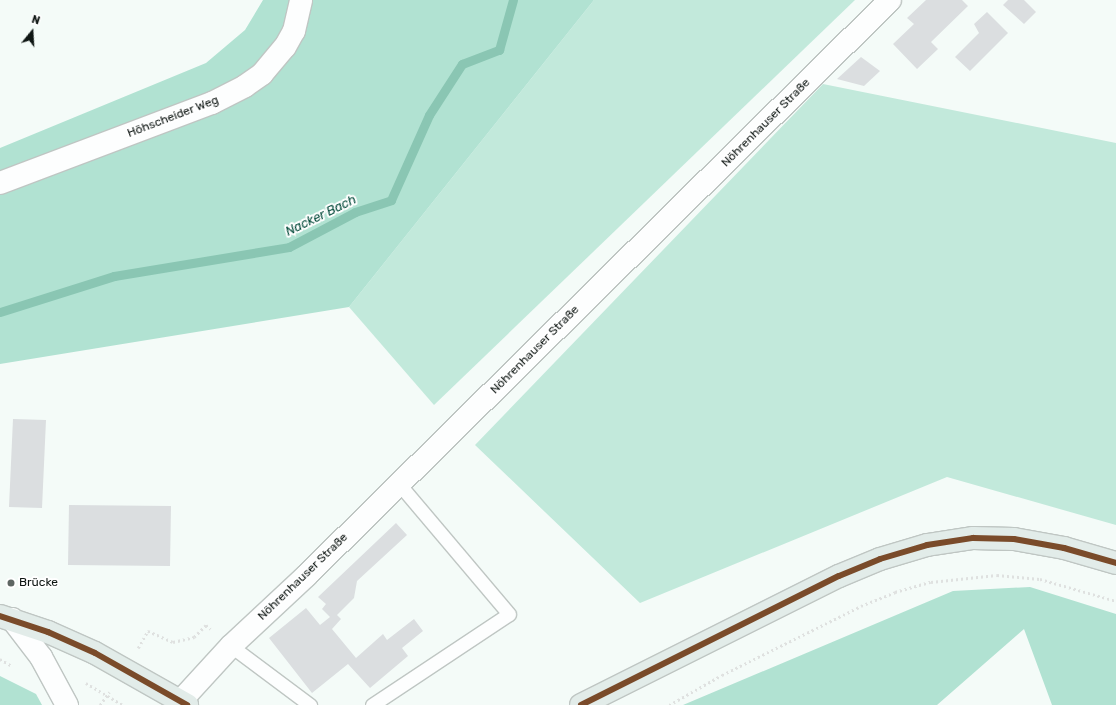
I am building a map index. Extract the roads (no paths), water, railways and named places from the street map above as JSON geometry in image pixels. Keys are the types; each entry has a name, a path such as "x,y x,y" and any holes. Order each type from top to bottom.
{"main road":[{"path":"581,705 839,576 880,558 927,545 973,538 1014,539 1064,548 1116,563"},
{"path":"6,618 48,632 124,669 182,704"}],"street":[{"name":"Höhscheider Weg","path":"0,183 212,103 245,86 262,74 285,46 294,31 301,0"},
{"name":"Nöhrenhauser Straße","path":"182,704 231,646 399,484 890,0"},
{"path":"6,618 41,657 67,705"}],"lane":[{"path":"372,705 509,614 399,484"},
{"path":"231,646 310,705"}],"waterway":[{"name":"Nacker Bach","path":"0,312 114,276 289,247 355,212 391,200 429,115 462,64 499,50 513,0"}],"place":[{"name":"Brücke","path":"11,583"}]}
